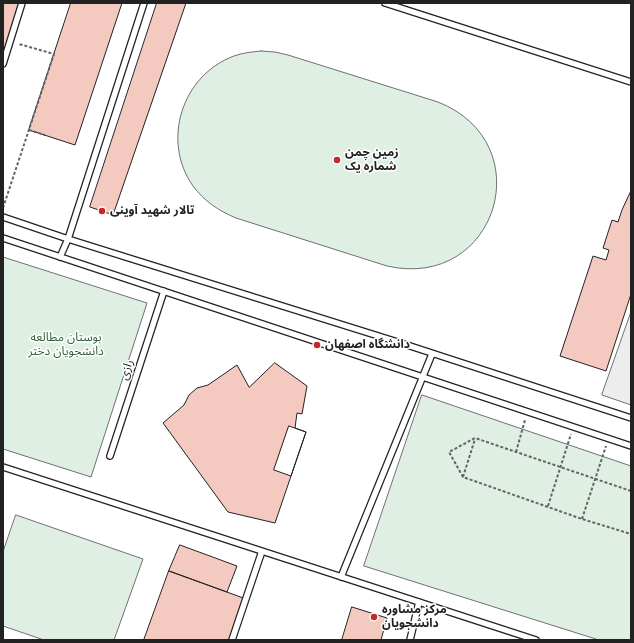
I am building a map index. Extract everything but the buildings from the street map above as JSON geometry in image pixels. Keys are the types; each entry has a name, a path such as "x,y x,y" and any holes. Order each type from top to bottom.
{"lane":[{"path":"3,64 22,3"},
{"path":"60,257 68,239 144,3"},
{"path":"385,3 631,82"},
{"path":"3,217 631,418"},
{"path":"3,238 631,446"},
{"name":"رازی","path":"110,456 164,292"},
{"path":"341,577 432,354"},
{"path":"3,467 536,640"},
{"path":"232,640 262,551"},
{"path":"410,640 419,602"}],"path":[{"path":"3,208 54,54 10,41"},
{"path":"29,130 45,135"},
{"path":"516,452 528,412"},
{"path":"548,507 574,427"},
{"path":"463,477 475,438"},
{"path":"631,491 475,438 449,452 463,477 582,519 631,534"},
{"path":"582,519 608,439"}],"green space":[{"name":"زمین چمن شماره یک","path":"261,51 288,55 438,102 470,122 489,148 497,178 493,209 479,236 456,257 425,268 387,266 236,218 218,209 207,201 193,186 183,168 179,149 178,130 182,111 190,94 201,78 216,65 237,55"},
{"name":"بوستان مطالعه دانشجویان دختر","path":"3,257 147,303 91,477 3,449"},
{"path":"422,395 631,466 631,640 599,640 364,566"},
{"path":"16,515 143,559 114,640 44,640 3,626 3,552"}],"shaded area":[{"path":"631,312 631,405 602,395"}],"place":[{"name":"زمین چمن شماره یک","path":"337,160"},
{"name":"تالار شهید آوینی","path":"102,211"},
{"name":"دانشگاه اصفهان","path":"317,345"},
{"name":"مرکز مشاوره دانشجویان","path":"374,617"}]}
